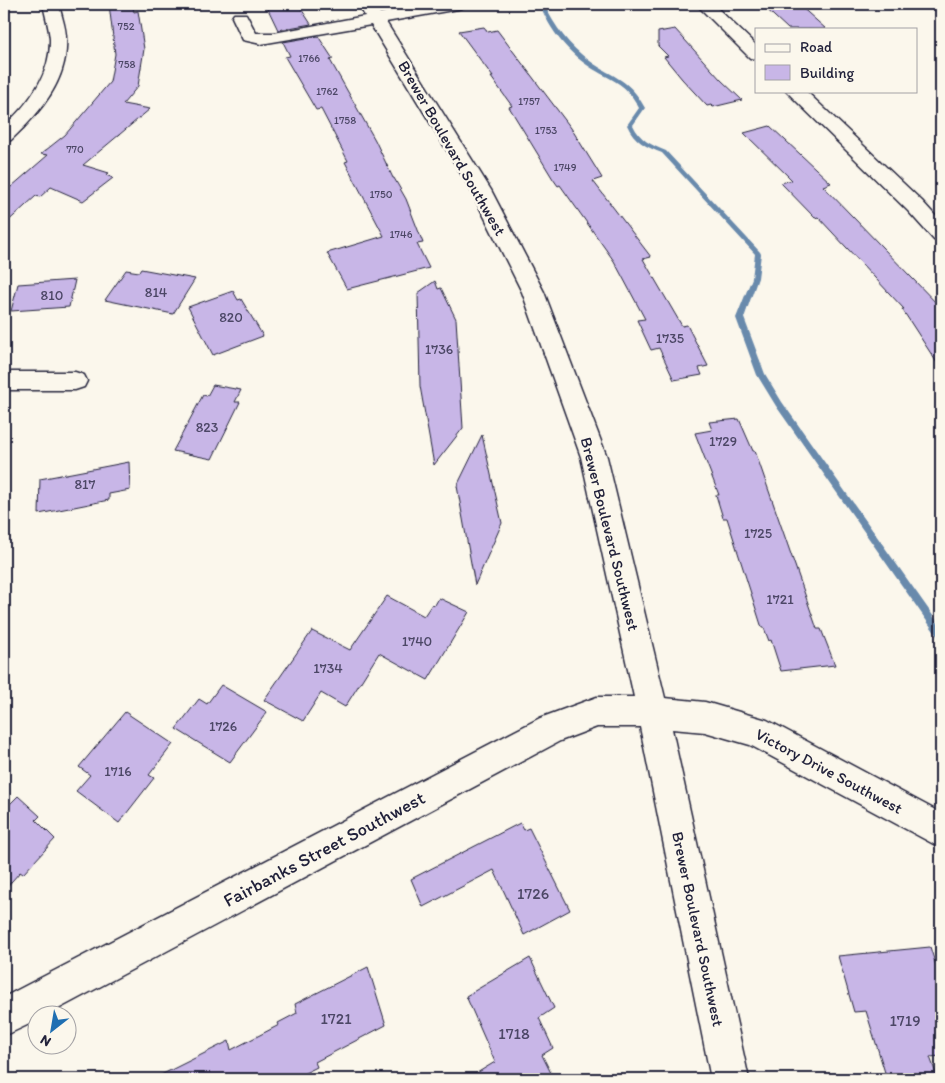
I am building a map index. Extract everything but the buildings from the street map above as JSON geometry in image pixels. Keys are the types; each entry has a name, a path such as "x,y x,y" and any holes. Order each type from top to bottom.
{"street":[{"path":"4,136 35,103 50,79 57,57 58,39 51,4"},
{"path":"240,17 249,36 261,39 274,38 371,12 458,4"},
{"path":"704,4 755,53"},
{"name":"Brewer Boulevard Southwest","path":"371,12 481,190 533,292 594,458 653,712 730,1079"},
{"path":"796,92 924,204 941,235"},
{"path":"4,381 75,381"},
{"name":"Fairbanks Street Southwest","path":"4,1017 551,729 597,712 653,712"},
{"name":"Victory Drive Southwest","path":"653,712 705,717 756,731 941,831"}],"waterway":[{"path":"542,4 555,29 573,50 587,62 625,85 637,98 642,108 630,125 639,140 664,152 758,254 755,278 740,318 761,375 779,404 941,634"}]}
